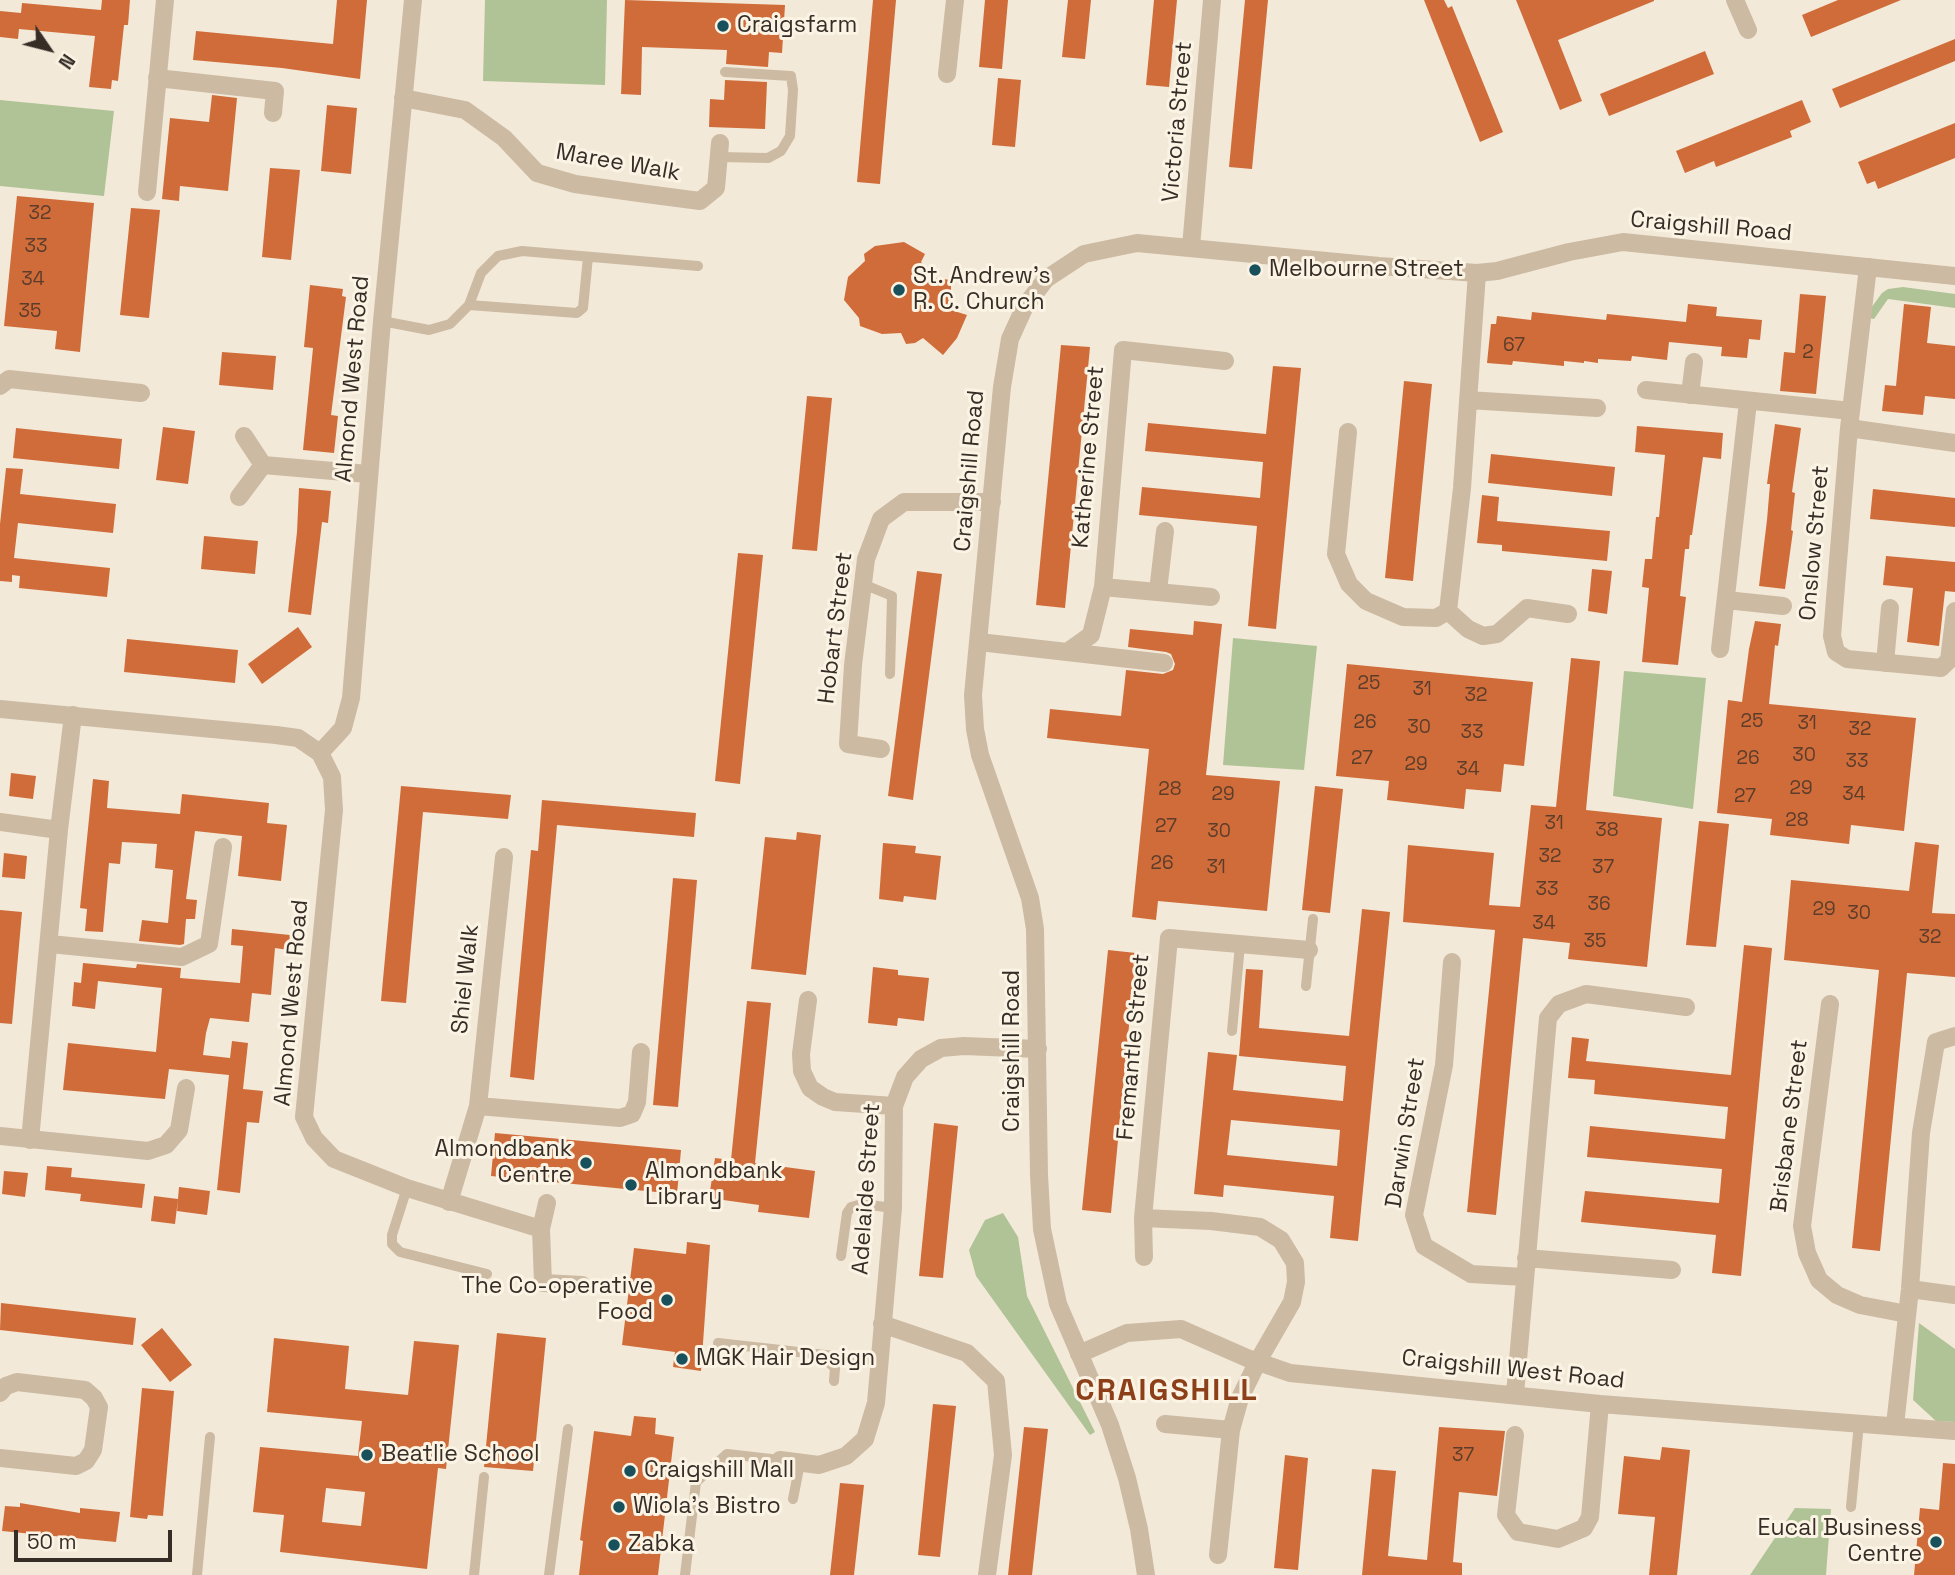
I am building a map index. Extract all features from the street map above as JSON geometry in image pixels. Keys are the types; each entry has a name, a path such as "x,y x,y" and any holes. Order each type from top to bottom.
{"street":[{"path":"147,192 165,0"},
{"name":"Almond West Road","path":"413,0 368,474 351,698 343,728 320,753 332,777 334,810 304,1117 314,1138 334,1159 407,1188 541,1229"},
{"path":"947,74 955,0"},
{"name":"Victoria Street","path":"1191,247 1212,0"},
{"path":"1735,0 1748,30"},
{"path":"158,78 275,91 273,113"},
{"name":"Maree Walk","path":"403,98 465,110 504,138 537,173 575,184 699,201 716,188 720,150"},
{"name":"Craigshill Road","path":"1146,1575 1127,1478 1110,1425 1058,1304 1042,1229 1037,943 1030,898 980,755 975,729 973,695 1002,387 1010,339 1025,306 1046,279 1084,254 1137,243 1477,273 1497,271 1569,252 1623,242 1955,276"},
{"name":"Onslow Street","path":"1868,267 1850,420 1832,636 1836,652 1847,659 1941,668 1950,660 1955,611"},
{"path":"1448,611 1462,488 1477,273"},
{"name":"Katherine Street","path":"1067,652 1091,635 1103,587 1123,350 1225,361"},
{"path":"1690,395 1694,362"},
{"path":"0,386 9,379 141,393"},
{"path":"1646,390 1748,402 1850,420 1955,443"},
{"path":"1468,400 1597,408"},
{"path":"1720,649 1748,402"},
{"path":"1348,432 1336,554 1349,584 1366,601 1403,617 1436,618 1448,611"},
{"path":"244,436 263,465"},
{"path":"263,465 368,474"},
{"path":"239,497 263,465"},
{"name":"Hobart Street","path":"881,749 848,744 853,666 866,559 881,519 904,502 992,502"},
{"path":"1158,591 1165,531"},
{"path":"1103,587 1211,597"},
{"name":"Onslow Street","path":"1726,600 1783,606"},
{"path":"1448,611 1468,628 1483,636 1497,634 1527,608 1568,614"},
{"path":"1885,663 1890,608"},
{"path":"979,642 1164,663"},
{"path":"0,709 298,738 320,753"},
{"path":"30,1140 59,830 73,715"},
{"path":"0,822 59,830"},
{"path":"50,944 182,957 209,944 223,847"},
{"name":"Shiel Walk","path":"449,1202 478,1106 504,857"},
{"name":"Fremantle Street","path":"1144,1257 1143,1218 1169,937 1309,950"},
{"name":"Darwin Street","path":"1451,962 1444,1065 1414,1215 1423,1246 1471,1274 1524,1277"},
{"path":"1515,1394 1548,1018 1559,1004 1586,994 1686,1007"},
{"path":"808,1000 801,1054 802,1071 810,1087 835,1102 894,1106"},
{"name":"Brisbane Street","path":"1830,1004 1802,1226 1807,1253 1819,1280 1837,1295 1860,1305 1907,1314"},
{"path":"1895,1425 1910,1289 1921,1133 1936,1042 1955,1036"},
{"name":"Adelaide Street","path":"780,1460 818,1465 846,1456 865,1439 876,1403 892,1208 894,1106 905,1077 921,1059 941,1048 964,1046 1038,1049"},
{"path":"478,1106 620,1118 632,1114 637,1102 641,1052"},
{"path":"0,1136 148,1152 166,1144 179,1130 186,1088"},
{"path":"547,1203 541,1229 544,1283 582,1285"},
{"path":"1143,1218 1260,1227 1281,1240 1295,1263 1296,1282 1292,1302 1240,1398 1231,1430 1217,1555"},
{"path":"1525,1258 1672,1270"},
{"path":"1910,1289 1955,1295"},
{"path":"882,1324 967,1353 996,1381 1003,1455 987,1575"},
{"name":"Craigshill West Road","path":"1079,1354 1127,1333 1181,1329 1290,1373 1600,1404 1955,1431"},
{"path":"0,1392 6,1386 17,1382 85,1390 99,1407 93,1450 86,1461 76,1466 0,1458"},
{"path":"1515,1435 1506,1515 1518,1532 1558,1539 1584,1528 1590,1517 1600,1404"},
{"path":"1165,1424 1231,1430"}],"lane":[{"path":"720,150 768,158 781,151 790,136 793,90 791,76 724,72"},
{"path":"382,321 429,330 450,324 469,305 481,273 498,256 522,251 698,266"},
{"path":"469,305 577,313 583,308 588,257"},
{"path":"863,584 892,596 890,674"},
{"path":"1306,986 1313,919"},
{"path":"1232,1031 1240,945"},
{"path":"407,1188 392,1235 392,1244 400,1252 487,1274"},
{"path":"841,1256 847,1213 851,1207 862,1204 892,1208"},
{"path":"718,1343 879,1361"},
{"path":"820,1355 835,1368 834,1381"},
{"path":"1851,1507 1859,1423"},
{"path":"548,1575 568,1429"},
{"path":"197,1575 210,1437"},
{"path":"685,1575 696,1482 727,1454 780,1460"},
{"path":"793,1499 800,1463"},
{"path":"474,1575 484,1478"}],"green space":[{"path":"485,0 607,0 605,85 483,81"},
{"path":"0,100 114,111 104,196 0,186"},
{"path":"1903,287 1955,294 1955,308 1888,299 1874,319 1869,318 1871,308 1882,293 1888,289"},
{"path":"1233,638 1317,646 1304,770 1223,765"},
{"path":"1624,671 1706,678 1693,809 1613,796"},
{"path":"1003,1213 1018,1237 1027,1296 1095,1432 1090,1435 976,1276 969,1250 985,1220"},
{"path":"1919,1323 1955,1349 1955,1422 1936,1421 1913,1400"},
{"path":"1795,1508 1831,1509 1826,1575 1750,1575"}],"building":[{"path":"102,0 130,0 128,25 124,25 118,81 112,80 111,89 89,87 95,36 19,29 18,39 0,37 0,11 21,13 22,3 101,10"},
{"path":"337,0 367,0 360,79 282,68 193,60 196,31 333,44"},
{"name":"Craigsfarm","path":"625,0 785,5 782,53 769,52 768,67 726,64 727,50 642,47 641,95 621,94"},
{"path":"873,0 896,0 880,184 857,182"},
{"path":"985,0 1008,0 1002,69 979,67"},
{"path":"1068,0 1091,0 1085,59 1062,57"},
{"path":"1154,0 1177,0 1169,87 1146,85"},
{"path":"1245,0 1268,0 1252,169 1229,167"},
{"path":"1424,0 1444,0 1448,8 1452,6 1503,132 1480,142"},
{"path":"1516,0 1654,1 1558,40 1582,101 1560,110"},
{"path":"1838,0 1901,0 1811,37 1802,15"},
{"path":"1955,39 1955,61 1840,108 1832,89"},
{"path":"1705,51 1714,74 1609,116 1600,94"},
{"path":"998,78 1021,80 1015,147 992,145"},
{"name":"Craigsfarm","path":"725,80 767,82 765,129 709,127 710,99 724,100"},
{"path":"212,95 237,98 228,191 180,186 179,201 162,199 170,118 209,122"},
{"path":"1802,100 1811,122 1790,131 1792,137 1716,167 1714,161 1685,173 1676,151"},
{"path":"327,105 357,108 351,174 321,171"},
{"path":"1955,123 1955,158 1878,189 1875,181 1867,184 1858,162"},
{"path":"270,168 300,170 291,260 262,257"},
{"path":"17,196 94,203 80,352 55,349 57,331 4,326"},
{"path":"131,208 160,210 149,318 120,315"},
{"name":"St. Andrew's R. C. Church","path":"904,242 925,254 921,262 935,278 951,280 951,310 967,315 957,338 943,355 923,338 906,344 901,333 882,334 860,326 859,318 844,300 848,277 865,261 864,254 875,246"},
{"path":"310,285 343,289 342,296 346,297 331,415 338,416 334,453 303,450 313,348 304,347"},
{"path":"1800,294 1826,296 1816,394 1780,391 1784,352 1795,353"},
{"path":"1688,304 1717,307 1716,316 1762,320 1760,340 1749,339 1747,358 1721,356 1722,347 1669,342 1667,360 1632,356 1631,361 1564,361 1564,366 1513,361 1512,365 1487,363 1491,324 1496,324 1497,316 1531,320 1532,312 1606,320 1607,314 1686,322"},
{"path":"1904,304 1931,307 1927,343 1955,346 1955,399 1925,396 1923,415 1882,411 1885,385 1896,386"},
{"path":"1061,345 1090,347 1065,608 1036,605"},
{"path":"222,352 276,356 273,390 219,385"},
{"path":"1273,366 1301,368 1276,629 1248,626 1257,526 1139,515 1142,487 1260,498 1263,462 1145,451 1148,423 1266,434"},
{"path":"1404,381 1432,384 1413,581 1385,578"},
{"path":"807,396 832,398 817,551 792,549"},
{"path":"1775,424 1801,428 1792,492 1795,493 1793,531 1785,589 1759,586"},
{"path":"1637,426 1723,433 1721,459 1703,457 1692,535 1689,549 1685,549 1680,596 1686,597 1678,665 1642,662 1649,588 1642,587 1645,559 1652,559 1665,455 1635,452"},
{"path":"163,427 195,431 188,484 156,480"},
{"path":"16,428 122,439 119,469 13,458"},
{"path":"1491,454 1615,467 1612,496 1488,483"},
{"path":"6,468 23,469 20,494 116,504 113,533 18,523 14,558 110,568 107,597 19,588 20,576 12,575 12,582 0,581 0,524"},
{"path":"299,488 331,491 328,523 322,522 311,615 288,612"},
{"path":"1873,489 1955,498 1955,527 1870,519"},
{"path":"1482,495 1499,497 1497,521 1610,531 1607,561 1502,551 1502,545 1477,543"},
{"path":"204,536 258,541 255,574 201,569"},
{"path":"738,553 763,555 740,784 715,781"},
{"path":"1886,556 1955,562 1955,592 1945,591 1939,646 1907,642 1913,588 1883,585"},
{"path":"1592,569 1612,571 1607,614 1588,611"},
{"path":"917,571 942,574 913,800 888,796"},
{"path":"1194,621 1222,624 1206,775 1280,781 1267,911 1158,901 1156,920 1132,917 1149,749 1047,738 1050,709 1121,716 1126,670 1163,674 1173,670 1175,664 1171,654 1166,652 1128,647 1130,629 1193,635"},
{"path":"1755,621 1781,624 1778,646 1775,645 1769,704 1916,718 1904,831 1851,825 1849,844 1770,835 1772,819 1717,813 1728,700 1742,702"},
{"path":"298,627 312,647 262,684 248,664"},
{"path":"127,639 238,650 235,683 124,672"},
{"path":"1571,658 1600,661 1586,810 1662,818 1647,967 1568,959 1570,943 1523,938 1496,1215 1467,1212 1495,930 1403,922 1408,845 1494,853 1489,905 1520,907 1531,805 1556,807"},
{"path":"1347,664 1533,682 1524,766 1504,764 1501,792 1466,789 1464,809 1387,800 1389,781 1336,776"},
{"path":"11,773 36,776 33,799 9,796"},
{"path":"93,779 109,781 107,808 180,814 182,794 269,803 267,823 287,825 281,881 238,876 242,836 195,831 186,899 197,900 195,919 186,919 184,944 139,941 142,920 168,923 173,870 155,868 157,844 122,842 120,864 109,863 103,932 85,931 87,909 80,908"},
{"path":"401,786 511,795 508,819 423,812 406,1003 381,1001"},
{"path":"1315,786 1343,789 1330,913 1302,910"},
{"path":"542,800 696,813 694,837 557,825 534,1080 510,1077 531,850 538,851"},
{"path":"1699,821 1729,824 1716,947 1686,945"},
{"path":"797,832 821,835 806,975 751,969 765,837 796,840"},
{"path":"1915,842 1939,845 1932,913 1955,914 1955,977 1907,973 1880,1251 1852,1248 1879,970 1784,960 1791,880 1909,891"},
{"path":"883,843 916,846 915,853 941,856 936,900 904,896 903,902 879,899"},
{"path":"4,853 27,856 25,879 2,877"},
{"path":"673,878 697,880 678,1107 653,1105"},
{"path":"1362,909 1390,912 1358,1241 1330,1238 1334,1196 1224,1185 1223,1197 1194,1194 1208,1052 1237,1055 1233,1090 1343,1101 1346,1066 1239,1056 1246,969 1263,970 1259,1028 1349,1036","holes":["1231,1120 1340,1130 1337,1166 1227,1155"]},
{"path":"0,910 22,912 12,1024 0,1023"},
{"path":"232,929 290,935 288,950 275,948 271,995 252,993 249,1022 210,1018 206,1033 203,1055 230,1058 232,1041 248,1043 243,1089 263,1091 259,1123 247,1122 240,1193 217,1190 229,1075 169,1069 165,1099 63,1090 68,1043 156,1052 162,988 98,981 95,1009 72,1006 74,982 81,983 83,963 134,968 137,964 181,968 180,978 240,983 243,946 231,945"},
{"path":"1744,945 1772,948 1741,1276 1712,1273 1716,1235 1581,1222 1585,1191 1719,1203 1722,1169 1587,1157 1590,1126 1725,1139 1728,1107 1594,1094 1595,1080 1568,1078 1572,1037 1589,1039 1586,1061 1731,1075"},
{"path":"1108,950 1136,953 1111,1213 1082,1210"},
{"path":"873,967 898,970 898,975 929,978 924,1021 898,1018 897,1026 868,1023"},
{"path":"747,1001 771,1003 755,1163 815,1171 809,1218 758,1212 759,1205 709,1198 715,1158 731,1160"},
{"path":"934,1123 958,1126 943,1278 919,1276"},
{"name":"Almondbank Centre","path":"495,1133 681,1150 677,1194 491,1176"},
{"path":"47,1166 72,1168 71,1177 145,1184 142,1208 80,1201 81,1194 45,1190"},
{"path":"4,1171 28,1173 25,1197 2,1194"},
{"path":"179,1187 210,1191 207,1215 177,1211"},
{"path":"154,1196 178,1199 175,1224 151,1221"},
{"name":"The Co-operative Food","path":"687,1242 710,1245 701,1371 673,1367 675,1352 622,1345 634,1248 686,1254"},
{"path":"1,1303 136,1318 133,1345 0,1330"},
{"path":"162,1328 192,1365 170,1382 141,1345"},
{"path":"497,1333 546,1338 533,1471 484,1467"},
{"path":"274,1338 349,1346 345,1389 408,1395 414,1341 459,1345 446,1469 438,1468 427,1569 280,1552 284,1515 253,1512 260,1447 358,1456 362,1421 267,1412","holes":["326,1488 365,1492 361,1526 322,1522"]},
{"path":"142,1388 174,1391 163,1516 148,1515 147,1519 130,1517"},
{"path":"933,1404 956,1406 940,1557 918,1555"},
{"name":"Craigshill Mall","path":"634,1416 656,1418 655,1434 674,1437 658,1575 579,1575 583,1541 580,1540 594,1431 631,1436"},
{"path":"1024,1427 1048,1429 1032,1575 1008,1575"},
{"path":"1439,1427 1505,1431 1497,1496 1459,1492 1453,1562 1462,1563 1462,1575 1362,1575 1372,1469 1396,1471 1388,1556 1427,1560"},
{"path":"1662,1447 1690,1450 1677,1575 1649,1575 1655,1517 1618,1514 1624,1456 1660,1460"},
{"path":"1285,1455 1308,1458 1298,1570 1274,1568"},
{"name":"Eucal Business Centre","path":"1943,1463 1955,1464 1955,1575 1914,1575 1920,1508 1939,1510"},
{"path":"840,1483 864,1485 854,1575 830,1575"},
{"path":"20,1503 80,1513 80,1508 120,1512 116,1542 2,1531 5,1506 20,1507"}],"place":[{"name":"Craigsfarm","path":"723,26"},
{"name":"Melbourne Street","path":"1255,270"},
{"name":"St. Andrew's R. C. Church","path":"899,290"},
{"name":"Almondbank Centre","path":"586,1163"},
{"name":"Almondbank Library","path":"631,1185"},
{"name":"The Co-operative Food","path":"667,1300"},
{"name":"MGK Hair Design","path":"682,1359"},
{"name":"Beatlie School","path":"367,1455"},
{"name":"Craigshill Mall","path":"630,1471"},
{"name":"Wiola's Bistro","path":"619,1507"},
{"name":"Eucal Business Centre","path":"1936,1542"},
{"name":"Zabka","path":"614,1545"}],"district":[{"name":"CRAIGSHILL","path":"1167,1392"}]}
